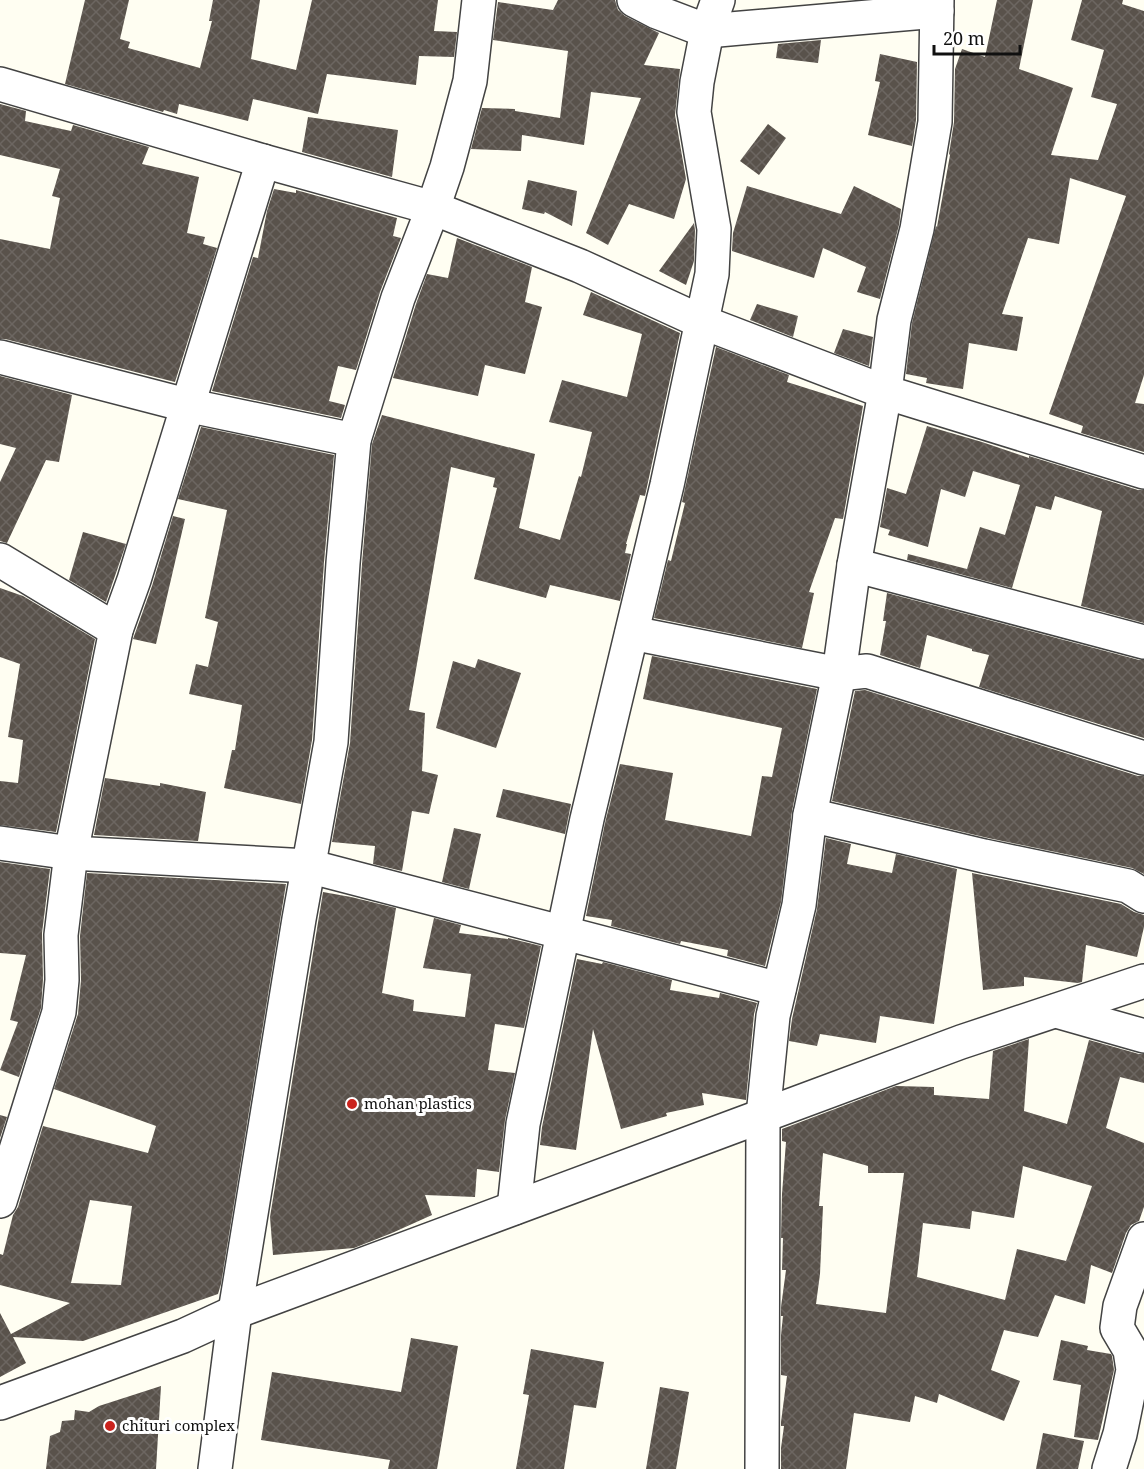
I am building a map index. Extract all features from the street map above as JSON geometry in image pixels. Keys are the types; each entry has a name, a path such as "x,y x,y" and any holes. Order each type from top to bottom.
{"street":[{"path":"215,1469 235,1312 308,867 331,742 354,440 398,298 447,167 470,81 479,0"},
{"path":"634,0 657,12 707,31 937,6 935,122 917,229 894,320 885,392 854,565 839,674 810,815 799,905 773,1016 763,1116 762,1469"},
{"path":"514,1208 523,1124 587,819 668,485 712,274 714,229 694,112 696,82 707,31 718,0"},
{"path":"0,84 433,208 580,266 702,322 885,392 1144,472"},
{"path":"0,1202 59,1012 62,980 61,935 71,853 116,630 134,580 263,161"},
{"path":"0,357 186,405 354,440"},
{"path":"0,560 116,630"},
{"path":"854,565 1144,642"},
{"path":"632,633 839,674 867,670 1144,758"},
{"path":"810,815 984,856 1128,886 1144,896"},
{"path":"0,843 71,853 308,867 779,989"},
{"path":"0,1404 183,1335 235,1312 961,1042 1144,981"},
{"path":"1056,1011 1144,1036"},
{"path":"1109,1469 1120,1434 1133,1370 1130,1350 1117,1328 1120,1306 1144,1239"}],"building":[{"path":"85,0 129,0 120,39 130,42 128,48 200,68 212,21 209,21 213,0 260,0 251,59 296,70 312,0 438,0 434,31 457,32 454,57 419,56 416,85 327,74 318,114 253,99 248,121 179,104 177,114 164,110 163,112 65,84"},
{"path":"558,0 615,0 618,10 625,16 659,33 644,65 680,69 675,115 686,179 674,219 629,204 608,245 586,233 641,98 591,92 584,145 522,135 521,151 471,149 482,108 515,109 515,111 560,118 568,51 493,40 498,2 553,10"},
{"path":"997,0 1033,0 1019,69 1073,88 1051,155 1098,160 1117,104 1091,97 1104,50 1071,40 1082,0 1123,0 1122,4 1144,11 1144,375 1135,403 1144,404 1144,452 1081,433 1083,426 1049,414 1126,196 1070,178 1059,244 1028,238 1002,314 1023,317 1017,351 969,343 963,389 926,383 927,378 906,374 912,323 937,227 950,155 954,122 955,69 962,49 985,57"},
{"path":"821,40 818,63 776,58 778,44"},
{"path":"880,54 917,62 916,120 912,146 868,135 880,82 875,81"},
{"path":"0,104 26,111 25,121 71,131 73,125 149,147 142,164 199,177 187,233 205,237 203,244 217,248 175,382 0,339 0,239 50,249 60,198 52,196 60,169 0,155"},
{"path":"308,117 398,130 392,177 302,152"},
{"path":"768,124 786,138 759,175 740,161"},
{"path":"528,180 577,191 572,226 545,212 544,214 522,209"},
{"path":"747,186 841,214 854,186 901,209 880,299 857,292 866,267 823,248 814,278 732,251 733,233"},
{"path":"274,189 296,193 296,190 397,218 393,236 401,238 380,292 356,370 338,366 329,401 345,405 341,418 212,391 253,257 258,258 267,211"},
{"path":"694,223 694,261 686,285 659,271"},
{"path":"457,238 532,267 525,302 542,307 525,374 485,365 478,396 393,378 427,274 448,278"},
{"path":"591,292 680,333 645,496 640,495 626,544 625,553 631,554 620,601 550,585 546,598 474,579 497,488 493,487 495,478 451,467 409,710 425,713 422,771 438,775 429,814 412,811 402,871 373,864 375,846 332,842 350,743 372,444 382,415 535,454 519,528 560,540 579,476 581,477 592,432 549,422 562,380 627,397 642,334 583,315"},
{"path":"757,304 798,316 793,337 750,320"},
{"path":"843,329 873,337 869,366 834,353"},
{"path":"716,347 789,375 787,382 863,406 843,519 835,518 809,592 814,593 802,648 654,618 685,503 682,502"},
{"path":"0,376 72,395 59,462 46,460 7,543 0,541 0,482 16,448 0,444"},
{"path":"927,426 1029,458 1029,456 1144,490 1144,623 1081,606 1102,511 1055,496 1051,510 1036,506 1012,588 907,560 908,554 967,569 980,527 1005,535 1020,485 973,471 965,497 941,489 928,547 888,535 890,530 880,527 887,488 906,494"},
{"path":"201,427 334,455 312,740 301,804 224,788 232,750 235,750 242,705 189,694 196,664 208,667 218,622 205,618 227,510 178,499"},
{"path":"173,516 185,519 156,644 133,639 152,586"},
{"path":"83,532 126,544 106,602 69,580"},
{"path":"0,588 23,596 95,639 56,832 0,825 0,781 18,783 23,740 8,737 20,664 0,657"},
{"path":"887,593 1144,660 1144,738 979,687 989,655 972,651 972,649 927,635 920,668 880,655 886,621 883,621"},
{"path":"652,656 817,689 792,811 781,902 765,966 727,956 728,950 681,941 680,944 611,926 612,920 586,916 620,764 673,773 665,820 751,836 762,776 772,777 782,728 643,699"},
{"path":"478,659 521,673 496,748 436,728 453,661 475,668"},
{"path":"865,690 1144,776 1144,874 1132,868 988,838 832,801 855,691"},
{"path":"105,778 160,786 160,783 206,792 198,841 94,835"},
{"path":"503,789 571,804 565,834 496,817"},
{"path":"454,828 481,834 469,889 442,882"},
{"path":"826,838 851,844 847,864 892,873 896,854 957,869 934,1024 880,1016 876,1043 820,1034 817,1046 789,1041 817,909"},
{"path":"0,862 50,869 42,933 41,1008 19,1077 0,1070 18,1022 10,1020 26,955 0,953"},
{"path":"87,873 286,884 218,1294 83,1341 13,1337 26,1363 0,1377 0,1313 11,1334 70,1303 0,1285 0,1254 3,1255 13,1215 18,1207 43,1126 148,1153 156,1126 54,1089 78,1014 81,980 80,936","holes":["90,1200 132,1206 121,1285 71,1283"]},
{"path":"972,873 1121,904 1144,915 1144,927 1137,957 1086,945 1082,982 1024,977 1024,986 983,990"},
{"path":"323,892 396,908 382,993 414,1000 413,1011 465,1017 471,974 423,968 434,918 461,925 459,933 508,938 541,946 524,1028 495,1024 488,1070 515,1073 505,1120 499,1172 477,1169 475,1197 425,1195 432,1215 354,1248 273,1255 270,1217"},
{"path":"577,959 602,964 603,962 672,980 670,990 719,998 720,993 757,1003 746,1100 702,1093 704,1105 666,1113 667,1116 621,1129 593,1029 576,1150 540,1145"},
{"path":"1029,1039 1024,1111 1067,1124 1089,1040 1144,1054 1144,1083 1120,1077 1106,1128 1144,1143 1144,1207 1139,1221 1131,1225 1126,1233 1112,1273 1091,1265 1085,1304 1055,1295 1038,1337 1004,1330 991,1370 1020,1381 1004,1421 939,1394 937,1403 915,1396 910,1422 854,1413 846,1469 781,1469 784,1426 781,1426 781,1422 787,1376 781,1375 783,1316 781,1316 781,1307 786,1270 782,1270 783,1238 781,1238 786,1142 782,1141 782,1129 896,1086 934,1087 934,1095 989,1099 993,1051","holes":["823,1153 868,1166 868,1173 904,1173 886,1313 816,1304 820,1274 823,1206 819,1206","1023,1166 1092,1186 1066,1261 1017,1249 1005,1300 917,1277 923,1223 970,1229 972,1211 1014,1218"]},
{"path":"0,1115 7,1117 0,1138"},
{"path":"411,1338 458,1346 437,1469 388,1469 390,1460 261,1440 272,1372 401,1392"},
{"path":"1061,1340 1088,1346 1087,1350 1112,1356 1114,1370 1098,1440 1074,1437 1081,1385 1053,1380"},
{"path":"531,1349 604,1362 596,1408 574,1405 564,1469 516,1469 529,1395 523,1394"},
{"name":"chituri complex","path":"161,1386 156,1469 46,1469 50,1436 60,1432 62,1421 74,1420 75,1410 89,1412 99,1406"},
{"path":"660,1387 689,1392 676,1469 646,1469"},
{"path":"1043,1433 1084,1441 1078,1469 1036,1469"}],"place":[{"name":"mohan plastics","path":"352,1104"},
{"name":"chituri complex","path":"110,1426"}]}
